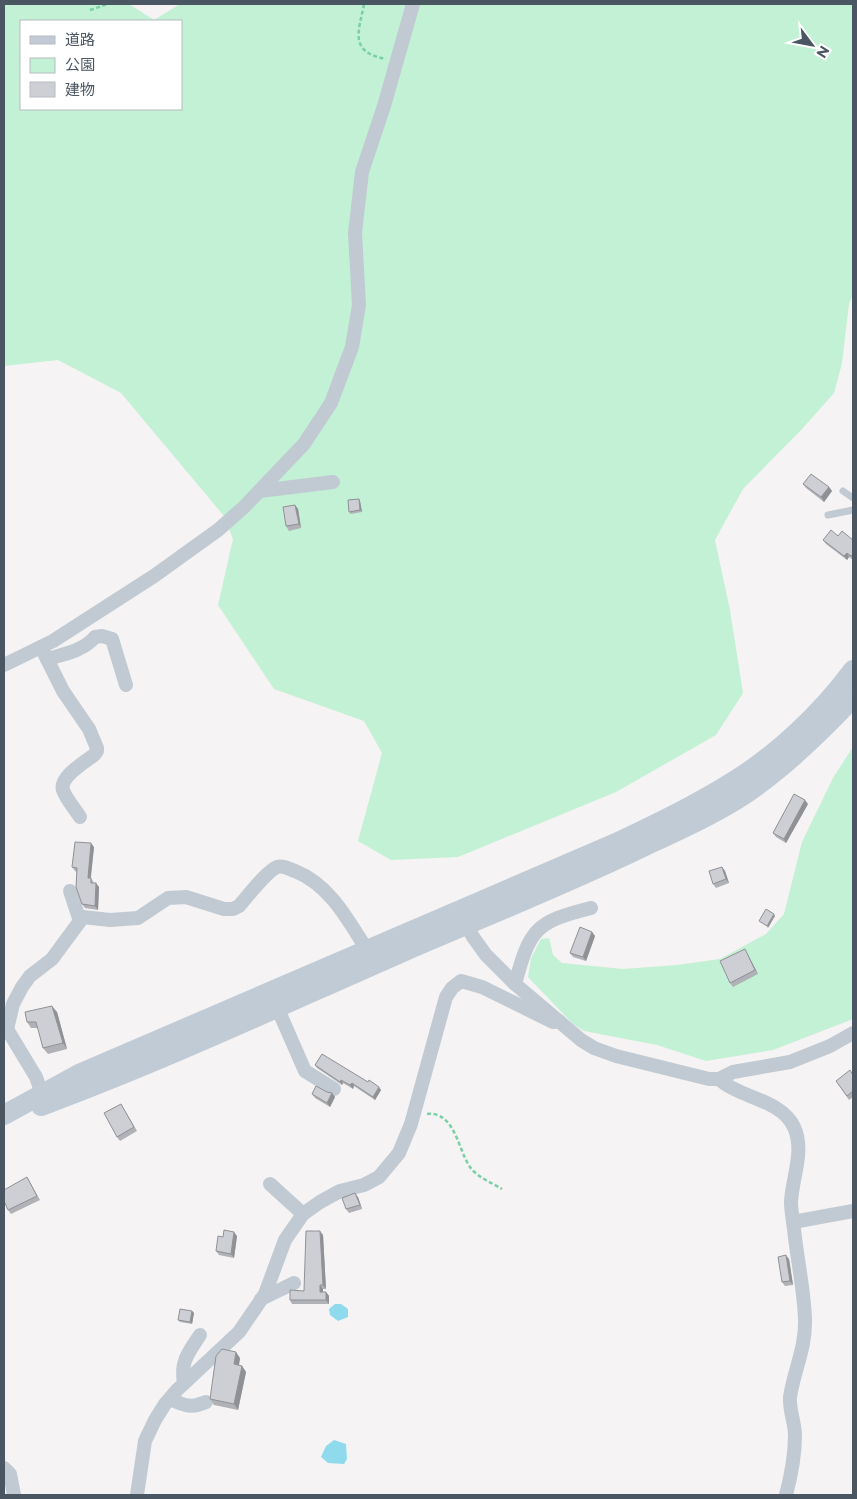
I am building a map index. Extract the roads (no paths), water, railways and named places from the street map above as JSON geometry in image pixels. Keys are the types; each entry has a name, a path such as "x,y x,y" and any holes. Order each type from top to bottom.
{"street":[{"path":"44,653 54,641 210,536 244,507 304,444 331,403 352,347 360,305 355,233 362,172 384,106 413,4"},
{"path":"260,492 333,482"},
{"path":"4,665 44,653 80,650 88,646 95,638 107,636 112,639 126,684"},
{"path":"44,653 63,691 89,729 97,748 94,755 66,778 63,783 63,790 80,817"},
{"path":"4,1117 90,1088 278,1007 677,814 735,781 777,749 839,690 853,670"},
{"path":"4,1117 79,1074 367,950 463,918 616,860 698,821 746,793 783,766 810,742 853,698"},
{"path":"42,1094 36,1077 6,1029 22,987 30,976 52,959 83,917 110,920 138,918 168,898 186,897 224,909 233,909 239,906 268,873 283,866 298,872 319,885 337,904 367,950"},
{"path":"70,892 80,920"},
{"path":"515,984 527,945 543,925 556,917 591,908"},
{"path":"463,918 473,937 486,955 515,984 580,1040 608,1054 709,1079 719,1079 733,1072 790,1062 830,1046 853,1033"},
{"path":"137,1495 145,1441 155,1420 184,1383 239,1332 262,1299 285,1240 303,1214 340,1191 364,1185 379,1177 400,1153 411,1124 446,997 452,988 461,981 482,987 553,1022 559,1021"},
{"path":"278,1007 305,1072 334,1089"},
{"path":"719,1079 726,1086 767,1103 789,1119 795,1128 798,1141 797,1171 791,1201 805,1319 804,1343 790,1399 795,1433 791,1473 786,1495"},
{"path":"270,1184 303,1214"},
{"path":"793,1222 853,1211"},
{"path":"262,1299 294,1283"},
{"path":"184,1383 182,1375 184,1359 200,1335"},
{"path":"170,1399 190,1406 206,1402"},
{"path":"4,1468 10,1474 14,1495"}],"lane":[{"path":"843,491 853,498"},
{"path":"828,515 853,510"}],"water":[{"path":"335,1304 341,1304 348,1309 348,1317 338,1321 330,1315 329,1309"},
{"path":"334,1440 346,1444 347,1459 344,1464 328,1463 321,1457 326,1446"}]}
